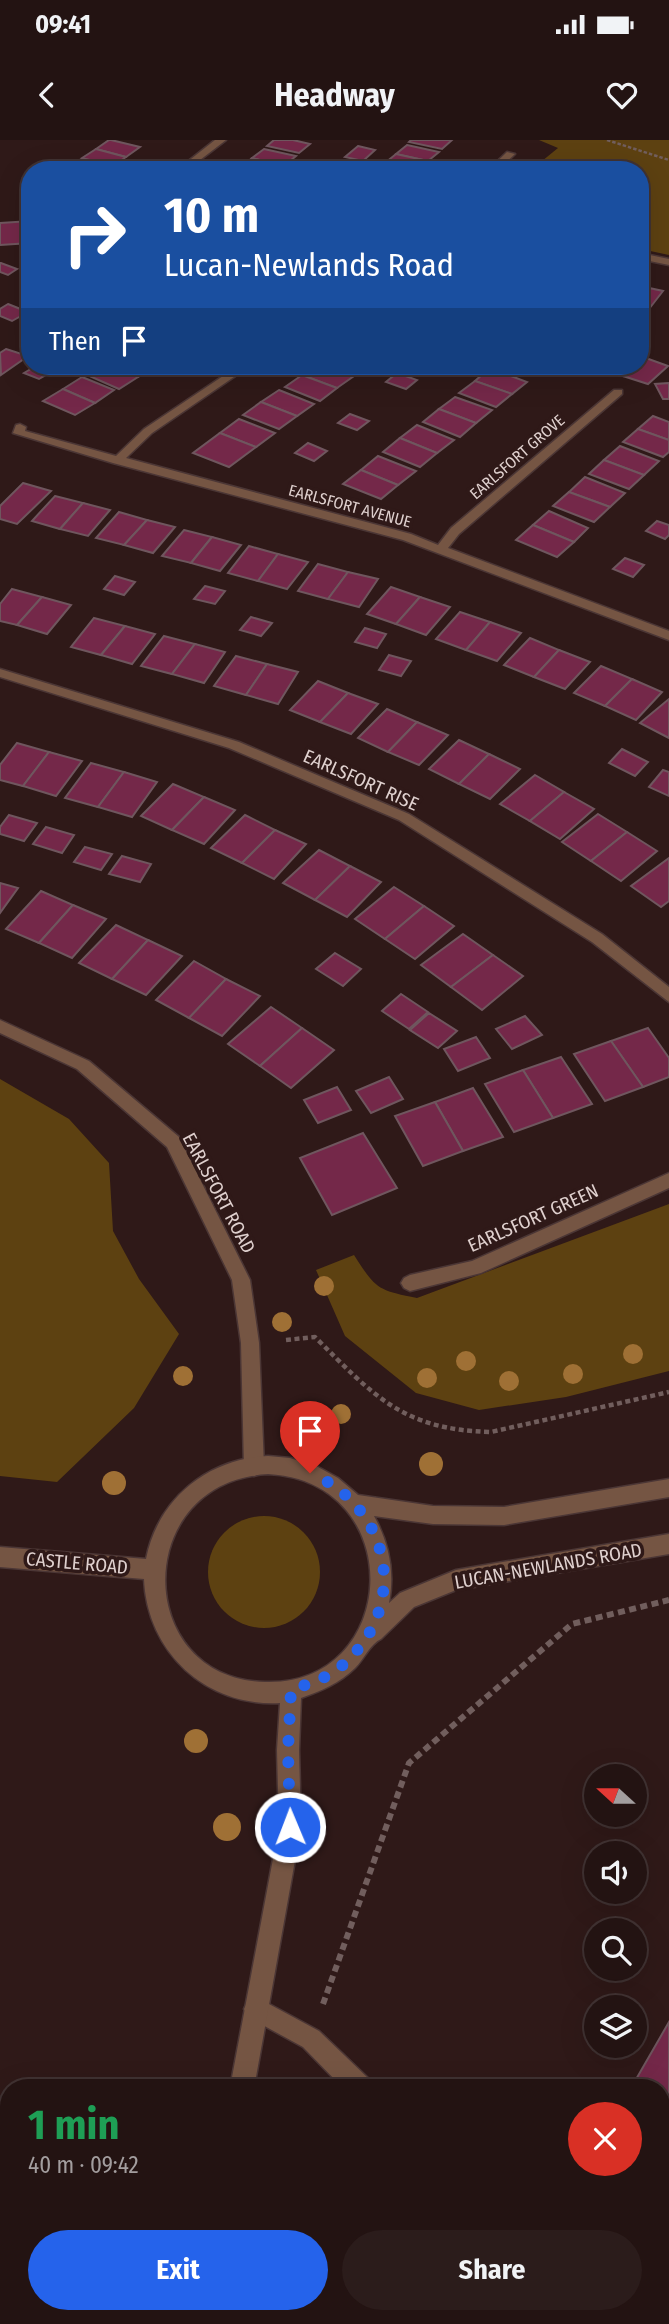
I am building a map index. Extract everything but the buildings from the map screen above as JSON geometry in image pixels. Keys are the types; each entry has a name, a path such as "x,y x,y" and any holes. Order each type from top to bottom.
{"street":[{"path":"193,161 221,140"},
{"path":"502,161 510,154"},
{"path":"649,258 669,262"},
{"path":"117,461 148,431 232,375"},
{"name":"EARLSFORT GROVE","path":"441,549 454,531 618,393"},
{"name":"EARLSFORT AVENUE","path":"20,427 19,433 441,549 669,636"},
{"name":"EARLSFORT RISE","path":"0,673 234,745 404,817 597,937 669,996"},
{"name":"EARLSFORT ROAD","path":"0,1026 83,1065 173,1142 241,1280 250,1343 254,1467"},
{"name":"EARLSFORT GREEN","path":"410,1283 475,1268 669,1180"},
{"name":"LUCAN-NEWLANDS ROAD","path":"363,1642 379,1611 384,1576 377,1538 357,1504 328,1480 291,1468 254,1467 218,1478 189,1499 166,1528 155,1558 153,1589 158,1618 166,1636 178,1653 196,1670 217,1682 254,1692 291,1690 316,1681 339,1668 407,1600 456,1580 669,1544"},
{"path":"357,1504 433,1515 503,1516 669,1488"},
{"name":"CASTLE ROAD","path":"0,1557 155,1570"},
{"path":"244,2079 290,1827 288,1750 291,1690"},
{"path":"256,2009 311,2039 351,2079"}],"path":[{"path":"607,140 669,160"},
{"path":"250,1343 315,1337 381,1400 412,1420 463,1433 491,1432 669,1392"},
{"path":"311,2039 409,1763 572,1624 669,1600"}],"shaded area":[{"path":"539,140 669,140 669,255 649,251 649,161 542,161 558,148"},
{"path":"0,1079 69,1119 109,1163 113,1231 139,1279 179,1334 134,1408 57,1482 0,1476"},
{"path":"669,1204 669,1371 566,1397 479,1410 416,1393 345,1336 316,1270 354,1255 367,1275 379,1286 393,1293 417,1298"},
{"path":"264,1516 286,1520 304,1532 316,1550 320,1572 316,1594 304,1612 286,1624 264,1628 242,1624 224,1612 212,1594 208,1572 212,1550 224,1532 242,1520"}],"route":[{"path":"290,1827 288,1750 291,1690 316,1681 339,1668 363,1642 379,1611 384,1576 377,1538 369,1520 344,1491 328,1480 310,1473"}]}
